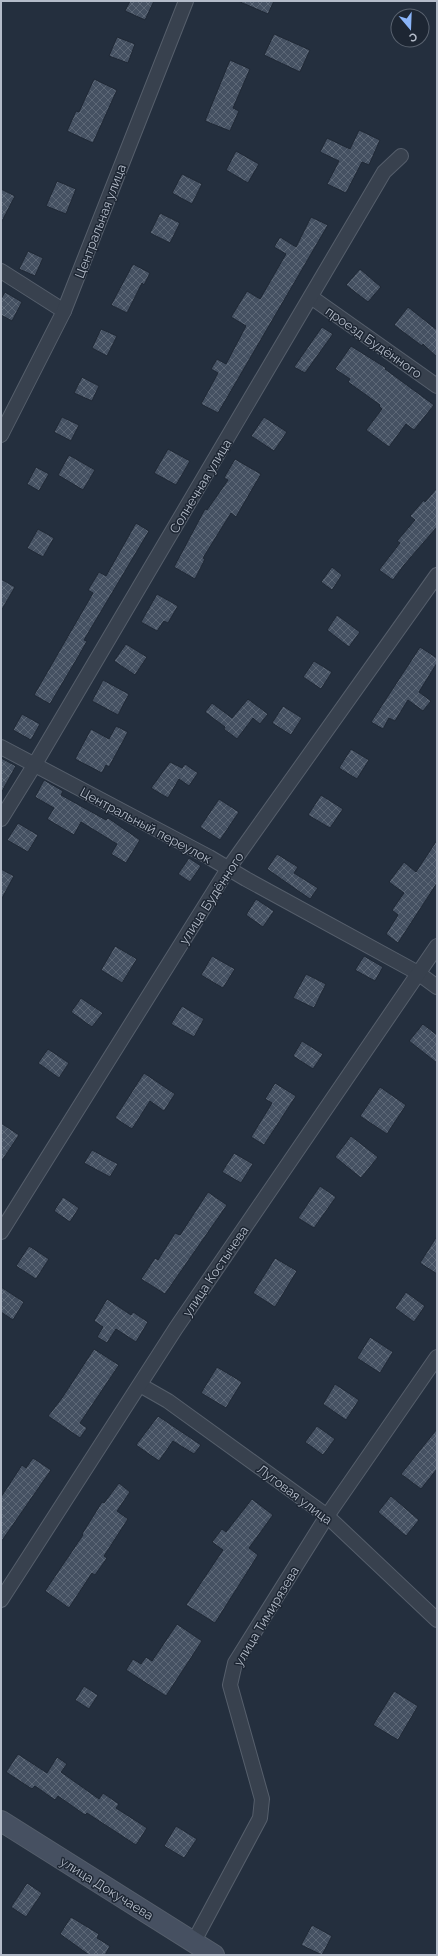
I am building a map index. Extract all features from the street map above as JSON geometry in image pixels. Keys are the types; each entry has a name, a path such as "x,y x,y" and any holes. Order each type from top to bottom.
{"main road":[{"name":"улица Докучаева","path":"1,1821 214,1955"}],"street":[{"name":"Центральная улица","path":"1,435 64,311 186,1"},
{"name":"Солнечная улица","path":"1,819 35,764 384,172 401,156"},
{"path":"1,271 64,311"},
{"name":"проезд Будённого","path":"311,297 437,386"},
{"name":"улица Будённого","path":"1,1232 228,869 437,575"},
{"name":"Центральный переулок","path":"1,747 209,857 228,869 418,973 437,987"},
{"name":"улица Костычева","path":"1,1600 181,1321 437,946"},
{"name":"улица Тимирязева","path":"193,1943 260,1818 262,1799 230,1685 235,1664 327,1516 437,1357"},
{"name":"Луговая улица","path":"140,1385 168,1401 327,1516 437,1620"}],"building":[{"path":"130,1 154,1 145,20 125,11"},
{"path":"238,1 274,1 268,14"},
{"path":"274,34 310,50 300,72 264,55"},
{"path":"117,37 135,44 128,63 109,56"},
{"path":"230,60 250,69 233,108 239,111 230,131 205,121"},
{"path":"94,79 117,90 93,143 67,131 76,111 79,112"},
{"path":"359,130 380,140 369,165 362,162 346,193 327,184 339,161 320,152 327,138 350,149"},
{"path":"236,151 259,164 248,183 226,170"},
{"path":"182,174 202,184 192,204 172,193"},
{"path":"57,181 76,189 66,214 46,206"},
{"path":"1,189 15,196 1,223"},
{"path":"160,213 180,223 170,243 150,233"},
{"path":"311,217 328,225 218,413 201,404 218,373 211,369 217,359 226,364 246,326 231,317 247,291 260,299 286,254 274,247 280,237 296,247"},
{"path":"28,251 43,258 35,276 19,269"},
{"path":"133,264 150,273 144,285 142,283 127,313 111,305"},
{"path":"360,269 381,287 368,302 346,285"},
{"path":"5,292 22,302 12,321 1,315 1,299"},
{"path":"408,307 437,330 437,357 423,344 422,346 394,325"},
{"path":"322,327 333,334 305,373 294,367"},
{"path":"101,329 117,336 107,356 92,348"},
{"path":"351,346 386,368 385,369 434,405 414,430 406,424 389,447 366,430 382,409 379,406 380,405 348,382 350,379 335,369"},
{"path":"82,377 99,386 92,401 74,393"},
{"path":"62,417 79,425 71,441 54,432"},
{"path":"264,417 287,432 274,451 251,436"},
{"path":"168,449 190,461 176,485 154,473"},
{"path":"69,455 95,470 83,490 58,475"},
{"path":"235,459 261,474 236,517 231,513 203,558 205,559 195,579 174,567 205,509 207,510 228,480 224,478"},
{"path":"36,467 49,474 39,491 27,484"},
{"path":"437,488 437,527 393,580 379,570 400,543 397,541 415,520 410,516"},
{"path":"136,523 149,531 84,640 87,641 50,704 34,695 93,593 88,590 99,572 106,576"},
{"path":"38,529 54,538 43,557 27,548"},
{"path":"332,567 342,575 332,590 321,582"},
{"path":"1,579 15,587 1,611"},
{"path":"157,594 178,606 168,623 164,621 157,631 141,622"},
{"path":"337,615 360,632 349,647 327,630"},
{"path":"126,644 147,657 135,675 114,661"},
{"path":"420,647 437,658 437,663 419,692 431,701 423,711 408,700 395,721 389,718 383,729 371,722"},
{"path":"314,661 332,672 321,689 303,677"},
{"path":"103,680 129,694 118,715 92,701"},
{"path":"248,699 268,714 260,724 253,718 237,739 224,729 225,727 205,712 212,703 232,718"},
{"path":"283,706 302,718 291,735 272,723"},
{"path":"22,714 40,724 31,740 13,730"},
{"path":"116,726 128,732 109,767 106,765 102,773 75,759 91,729 109,739"},
{"path":"351,749 369,760 357,779 339,768"},
{"path":"1,758 16,766 1,793"},
{"path":"170,762 182,768 185,764 198,773 189,786 179,779 168,798 151,788"},
{"path":"44,780 63,791 61,795 106,820 108,818 140,840 126,863 111,854 117,844 81,822 74,835 47,819 54,808 35,797"},
{"path":"321,795 343,809 330,828 308,815"},
{"path":"219,799 239,812 220,840 200,827"},
{"path":"18,823 38,835 28,852 7,840"},
{"path":"437,840 437,883 398,943 386,934 398,915 392,910 404,893 389,882 404,862 416,872"},
{"path":"277,854 298,867 294,873 318,888 310,899 267,869"},
{"path":"189,858 201,866 190,882 178,874"},
{"path":"1,869 14,876 1,900"},
{"path":"256,899 274,911 263,927 246,915"},
{"path":"115,946 137,959 122,983 101,970"},
{"path":"212,956 235,969 223,988 201,975"},
{"path":"364,956 383,967 375,981 355,970"},
{"path":"306,974 326,984 314,1008 293,998"},
{"path":"81,998 103,1013 92,1027 71,1012"},
{"path":"182,1006 204,1019 194,1037 171,1024"},
{"path":"423,1024 437,1035 437,1063 409,1041"},
{"path":"302,1041 323,1054 313,1069 293,1056"},
{"path":"48,1049 69,1063 59,1078 38,1063"},
{"path":"144,1073 175,1094 164,1111 150,1101 132,1129 115,1118"},
{"path":"275,1083 296,1096 264,1145 251,1137 272,1103 265,1099"},
{"path":"380,1087 406,1105 387,1134 360,1116"},
{"path":"1,1123 19,1135 1,1162"},
{"path":"351,1136 378,1157 361,1178 335,1157"},
{"path":"92,1150 118,1164 110,1177 84,1163"},
{"path":"234,1153 253,1164 241,1183 222,1172"},
{"path":"320,1186 336,1197 314,1228 298,1218"},
{"path":"208,1192 227,1205 165,1294 141,1279 155,1258 158,1260 175,1233 180,1235"},
{"path":"63,1197 79,1208 70,1222 54,1211"},
{"path":"437,1236 437,1274 420,1263"},
{"path":"29,1246 49,1259 36,1279 16,1266"},
{"path":"275,1258 297,1271 275,1307 253,1293"},
{"path":"1,1287 24,1302 13,1320 1,1312"},
{"path":"406,1292 425,1306 414,1322 395,1308"},
{"path":"107,1299 131,1315 133,1312 148,1322 136,1342 116,1329 107,1343 97,1337 103,1327 94,1321"},
{"path":"370,1337 393,1352 380,1373 357,1358"},
{"path":"94,1349 119,1365 80,1423 87,1428 80,1438 48,1416 62,1398"},
{"path":"217,1367 242,1382 226,1408 201,1393"},
{"path":"335,1384 359,1400 346,1420 323,1404"},
{"path":"158,1416 201,1445 194,1454 173,1441 159,1461 136,1445"},
{"path":"317,1426 335,1439 323,1455 305,1442"},
{"path":"437,1429 437,1469 421,1489 401,1474"},
{"path":"33,1458 51,1470 1,1542 1,1497 22,1465 26,1468"},
{"path":"119,1483 130,1492 117,1511 128,1519 104,1556 107,1558 95,1575 92,1573 69,1608 45,1591 83,1535 82,1534 102,1502 104,1503"},
{"path":"391,1496 419,1520 406,1536 378,1512"},
{"path":"252,1499 273,1515 249,1548 258,1555 215,1623 186,1605 223,1550 212,1542 222,1529 226,1532"},
{"path":"177,1624 202,1641 166,1696 126,1670 133,1659 141,1664 146,1657 152,1661"},
{"path":"84,1686 98,1695 89,1709 75,1700"},
{"path":"394,1691 418,1706 398,1740 373,1725"},
{"path":"18,1754 47,1773 57,1757 67,1764 61,1772 99,1799 103,1793 119,1804 116,1808 147,1828 136,1845 87,1813 85,1815 58,1796 55,1800 35,1786 32,1789 6,1772"},
{"path":"176,1826 197,1839 184,1858 164,1846"},
{"path":"27,1883 42,1893 26,1917 11,1907"},
{"path":"71,1917 99,1934 97,1938 110,1946 105,1955 89,1955 60,1934"},
{"path":"312,1925 332,1936 322,1955 301,1945"}]}
